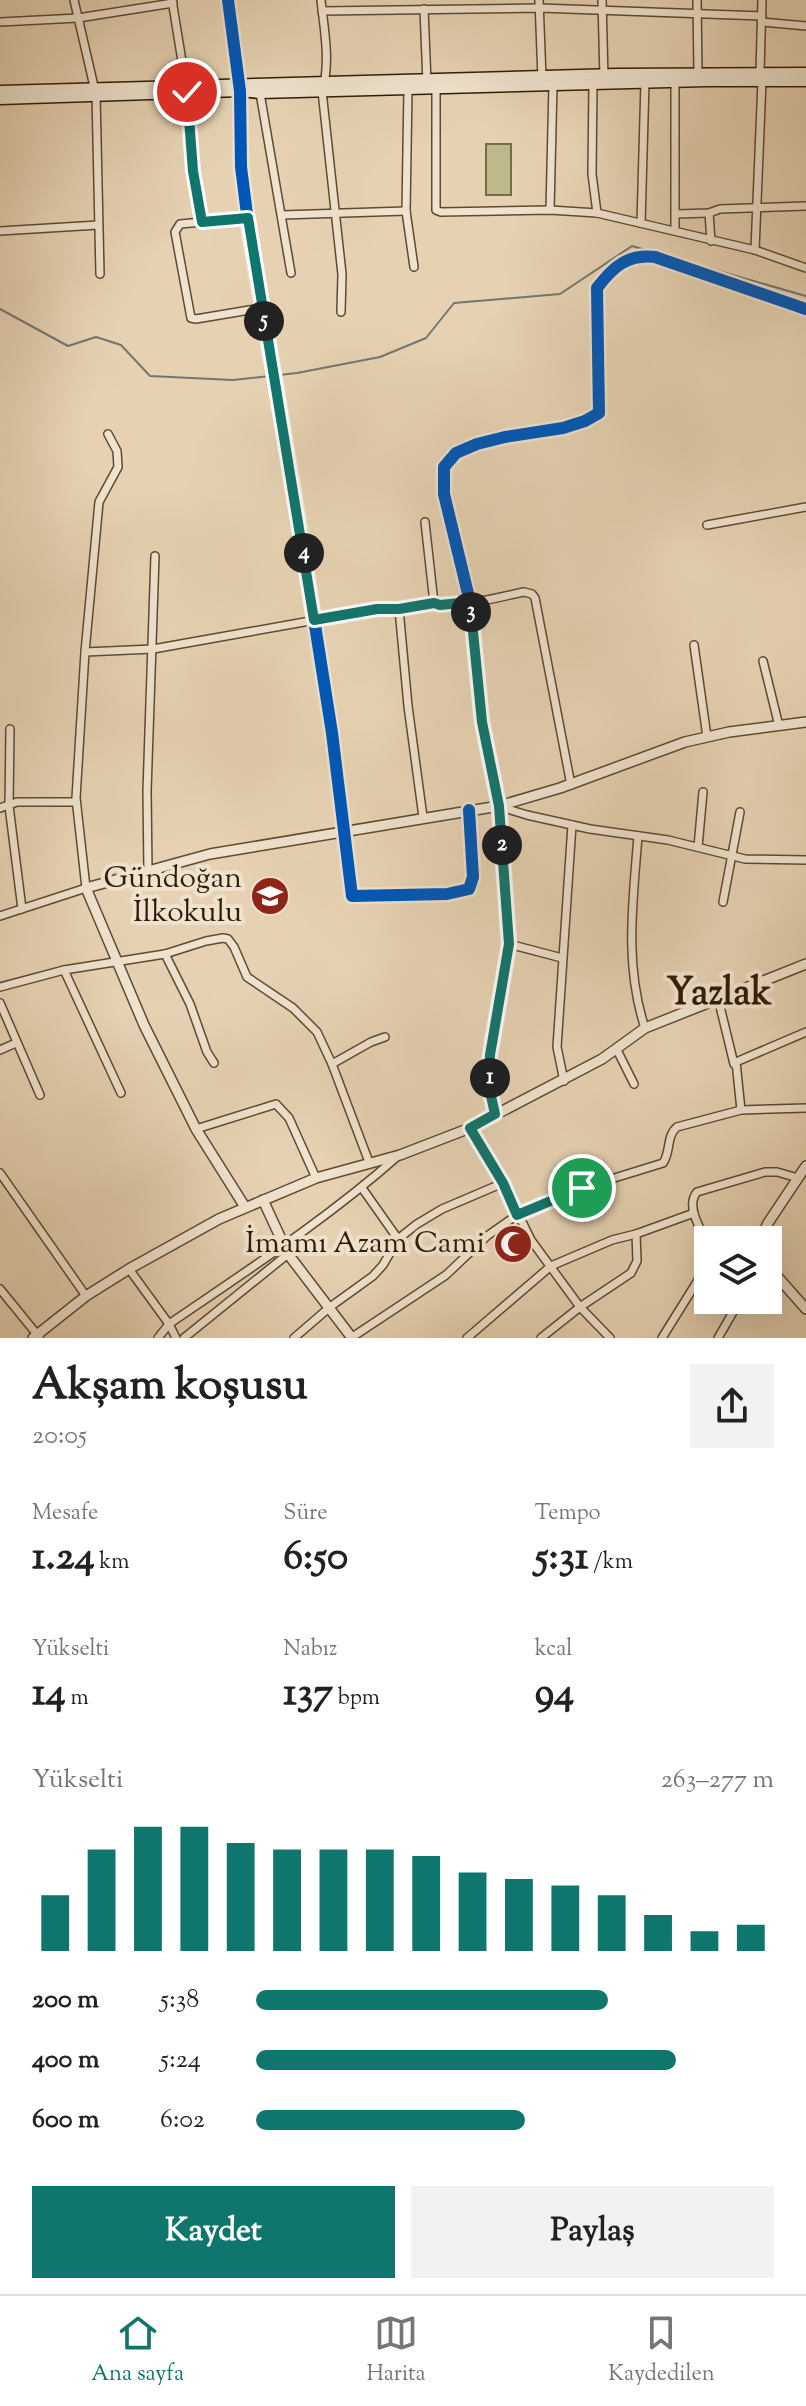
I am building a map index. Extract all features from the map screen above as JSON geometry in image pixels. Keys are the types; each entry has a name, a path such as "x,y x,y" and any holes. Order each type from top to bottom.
{"main road":[{"path":"0,91 430,85 601,80 698,73 806,81"},
{"path":"601,80 675,81 806,73"},
{"path":"239,87 260,93 324,86 408,89 430,85"},
{"path":"0,99 95,91"}],"street":[{"path":"74,0 95,91 100,274"},
{"path":"228,0 239,87 241,167 248,218 332,733 352,896 447,894 469,889 473,877 469,810"},
{"path":"321,0 325,45 324,86 342,274 341,312"},
{"path":"434,9 435,0"},
{"path":"597,213 592,174 601,80 602,0"},
{"path":"697,0 698,73"},
{"path":"755,250 762,0"},
{"path":"0,22 78,18 172,1 202,222"},
{"path":"322,11 540,4 602,12 697,12 806,26"},
{"path":"540,4 550,210"},
{"path":"424,9 436,210 597,213 755,250 806,268"},
{"path":"675,81 675,230"},
{"path":"641,223 645,82"},
{"path":"408,89 406,211 414,267"},
{"path":"260,93 291,273"},
{"path":"676,214 806,206"},
{"path":"282,215 406,211"},
{"path":"709,213 711,241"},
{"path":"248,218 180,224 175,232 191,318 261,308"},
{"path":"0,231 98,225"},
{"path":"495,1114 489,1087 490,1055 509,944 499,806 482,722 470,602 444,494 444,467 456,453 477,444 563,428 599,413 597,288 607,274 627,259 641,255 655,257 806,309"},
{"path":"108,434 117,451 118,467 99,502 85,652 76,802 86,888 144,1025 196,1129 245,1207"},
{"path":"707,525 806,507"},
{"path":"425,522 434,603"},
{"path":"148,872 147,791 155,556"},
{"path":"85,652 153,649 377,609 470,602 524,592 532,594 571,785"},
{"path":"399,609 423,817"},
{"path":"694,645 707,737"},
{"path":"763,661 779,726"},
{"path":"0,916 86,888 210,854 499,806 571,785 685,742 806,722"},
{"path":"10,729 4,807 22,909"},
{"path":"698,847 703,792"},
{"path":"4,807 17,802 76,802"},
{"path":"499,806 572,825 698,847 745,859 806,860"},
{"path":"723,902 740,812"},
{"path":"564,1081 557,1047 572,825"},
{"path":"638,836 630,944 636,1001 645,1028"},
{"path":"0,987 64,970 165,954 206,941 228,939 247,977 293,1008 317,1032 369,1162"},
{"path":"509,944 562,958"},
{"path":"165,954 214,1063"},
{"path":"0,1289 3,1299 37,1337 86,1296 219,1219 316,1178 400,1155 470,1128 564,1081 617,1050 645,1028 806,964"},
{"path":"64,970 121,1093"},
{"path":"718,998 734,1064 806,1032"},
{"path":"0,1003 40,1095"},
{"path":"332,1064 385,1037"},
{"path":"0,1050 16,1043"},
{"path":"617,1050 634,1084"},
{"path":"736,1062 741,1110"},
{"path":"196,1129 276,1104 289,1118 316,1178"},
{"path":"263,1200 286,1250 352,1338 446,1275 487,1236 517,1215 582,1188 658,1166 667,1158 672,1131 677,1127 741,1110 806,1108"},
{"path":"470,1128 503,1183 531,1240 580,1307 610,1338"},
{"path":"184,1338 400,1155"},
{"path":"767,1226 806,1166"},
{"path":"700,1226 691,1201 697,1192 765,1172 798,1178"},
{"path":"0,1173 86,1296"},
{"path":"294,1338 383,1265 398,1239 442,1209 503,1183"},
{"path":"362,1188 398,1239"},
{"path":"467,1338 551,1266 612,1240 694,1213"},
{"path":"541,1338 631,1273 637,1261 636,1234"},
{"path":"158,1338 169,1324 286,1250"},
{"path":"129,1269 176,1338"},
{"path":"782,1282 806,1309"},
{"path":"662,1338 694,1287"},
{"path":"722,1337 733,1314"}],"shaded area":[{"path":"486,144 511,144 511,195 486,195"}],"waterway":[{"path":"0,309 68,346 96,337 121,345 150,376 233,380 297,373 380,357 426,338 454,303 560,294 632,246 806,296"}],"cycle path":[{"path":"228,0 240,91 241,167 250,238 332,733 352,896 447,894 469,889 473,877 469,810"},
{"path":"495,1114 489,1087 490,1055 509,944 499,806 482,722 470,602 444,494 444,467 456,453 477,444 563,428 599,413 597,288 615,268 629,260 655,257 806,309"}],"place":[{"name":"Gündoğan İlkokulu","path":"270,896"},
{"name":"İmamı Azam Cami","path":"513,1244"}],"district":[{"name":"Yazlak","path":"719,995"}],"route":[{"path":"187,92 193,171 202,222 248,218 314,620 377,609 470,602 482,722 499,806 509,944 490,1055 489,1087 495,1114 470,1128 503,1183 517,1215 582,1188"}]}
